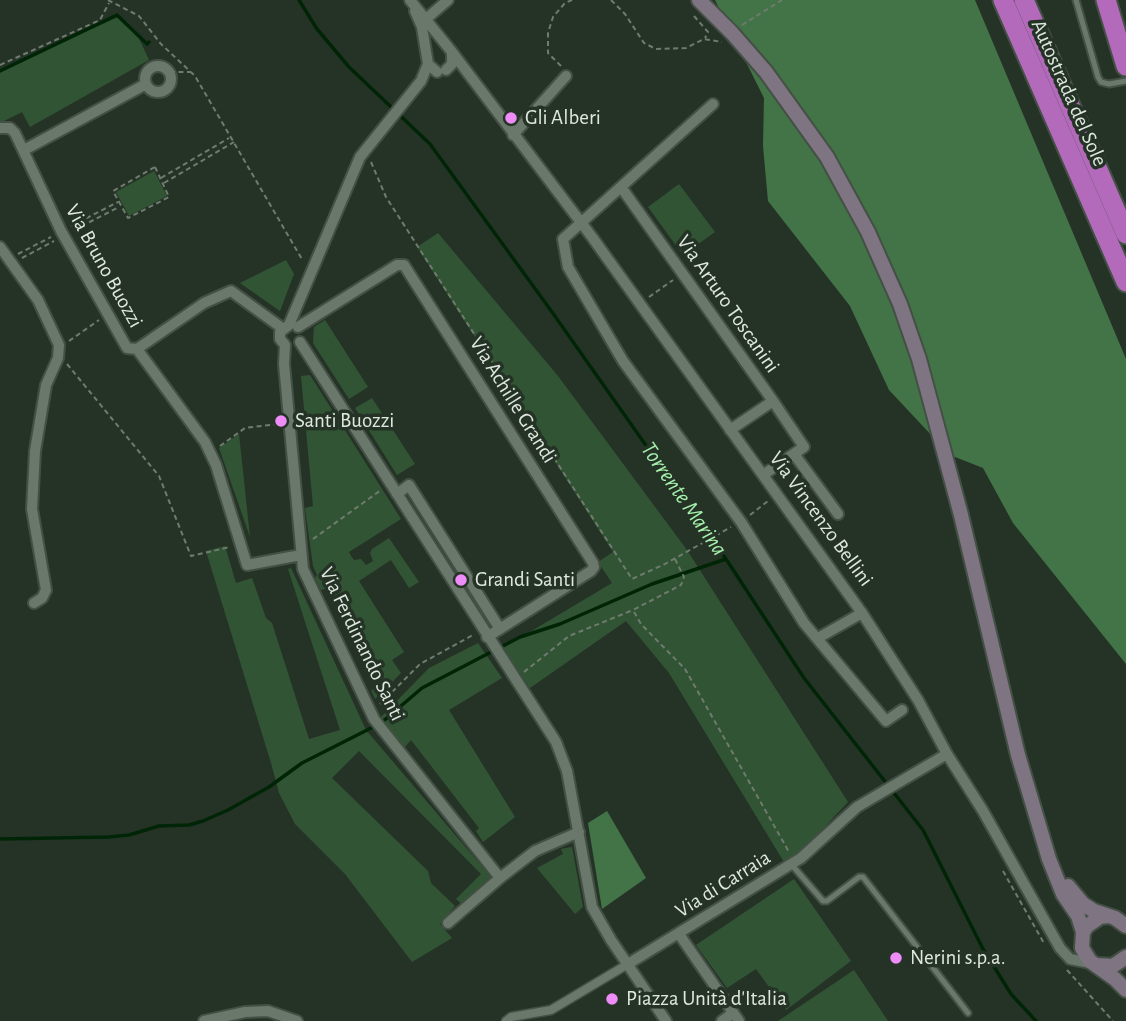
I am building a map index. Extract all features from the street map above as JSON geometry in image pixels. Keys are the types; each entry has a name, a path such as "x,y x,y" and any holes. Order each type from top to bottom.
{"highway":[{"name":"Autostrada del Sole","path":"1003,0 1126,282"},
{"name":"Autostrada del Sole","path":"1024,0 1126,234"},
{"path":"1106,0 1126,66"}],"main road":[{"path":"699,0 728,38 766,72 827,157 868,232 900,304 919,359 955,491 1018,755 1049,859 1063,894 1078,916 1085,955 1126,990"},
{"path":"1049,859 1083,904 1115,918 1126,926"},
{"path":"1082,936 1092,920 1107,916"},
{"path":"1097,965 1113,966 1126,957"}],"street":[{"name":"Via Vincenzo Bellini","path":"410,0 451,50 581,223 862,612 918,700 1061,950"},
{"name":"Via Vincenzo Bellini","path":"410,0 422,27 427,62"},
{"path":"426,19 448,0"},
{"path":"290,327 354,169 365,149 420,82 428,52 434,46 442,45 451,50 452,64 420,82"},
{"path":"427,62 442,71 462,72 472,79"},
{"path":"158,65 170,72 170,84 164,90 152,90 146,85 145,76 150,68 158,65"},
{"path":"513,135 566,76"},
{"path":"24,150 146,85"},
{"path":"713,104 563,239 568,267 623,361 740,522 804,623 886,721 902,710"},
{"name":"Via Bruno Buozzi","path":"0,128 10,128 24,150 61,231 127,348 137,349 205,442 216,465 241,545"},
{"name":"Via Arturo Toscanini","path":"621,187 773,401 730,430"},
{"path":"0,247 38,300 58,349 46,385 35,451 32,509 46,590 42,598 34,603"},
{"name":"Via Achille Grandi","path":"290,327 397,265 406,267 594,565 592,571 488,637"},
{"path":"137,349 204,303 231,291 302,335 295,346 285,345"},
{"name":"Via Ferdinando Santi","path":"290,327 280,339 285,345 284,364 303,569 373,716 387,738 500,878"},
{"path":"300,342 556,742 563,757 592,907 666,1021"},
{"path":"763,475 804,447 773,401"},
{"path":"794,454 838,514"},
{"path":"397,494 409,485 500,629"},
{"path":"241,545 247,565 301,551"},
{"path":"818,638 862,612"},
{"name":"Via di Carraia","path":"506,1021 511,1017 551,1010 679,934 793,863 857,807 947,754"},
{"path":"449,923 535,851 579,832"},
{"path":"679,934 736,1017 722,1021"},
{"path":"1061,950 1076,950 1082,936"},
{"path":"1061,950 1070,959 1097,965"},
{"path":"204,1021 245,1012 268,1011 297,1021"}],"lane":[{"path":"1076,0 1101,82 1109,84 1126,81"},
{"path":"793,863 823,901 863,877 968,1013"}],"path":[{"path":"566,76 560,62 548,53 548,33 554,17 565,3 572,0"},
{"path":"611,0 625,14 644,43 656,49 686,48 704,39 728,38 782,0"},
{"path":"0,65 100,20 109,1 139,16 161,44 190,72 311,273"},
{"path":"704,39 708,32 693,16 696,13 706,24"},
{"path":"170,72 190,72"},
{"path":"160,178 231,137"},
{"path":"163,183 234,142"},
{"path":"365,149 386,197 632,579 740,522 777,494"},
{"path":"155,167 163,183 169,197 128,218 113,191 155,167"},
{"path":"8,259 118,202"},
{"path":"640,304 682,273"},
{"path":"108,313 58,349 159,476 191,556 241,545"},
{"path":"210,453 245,428 289,423"},
{"path":"301,551 382,492 379,487"},
{"path":"515,679 569,636 633,610 681,585 683,574 674,558"},
{"path":"633,610 641,624 685,669 793,863"},
{"path":"373,716 420,664 488,637"}],"green space":[{"path":"715,0 975,0 1126,359 1126,664 1013,523 983,468 950,455 889,390 850,306 768,201 763,146 764,98"},
{"path":"118,17 136,32 149,60 30,127 22,112 0,123 0,71"},
{"path":"154,171 167,196 129,216 116,192"},
{"path":"679,184 715,232 683,255 648,207"},
{"path":"438,233 558,376 687,550 848,802 787,867 669,673 626,621 530,688 503,648 612,583 598,562 613,552 417,247"},
{"path":"286,260 294,274 280,311 240,283"},
{"path":"325,320 368,387 349,399 313,343 314,327"},
{"path":"310,375 401,519 349,552 351,556 354,560 361,559 366,565 373,561 370,553 372,549 389,538 419,582 409,588 391,560 359,581 404,652 392,660 401,673 375,699 371,690 377,688 328,588 321,590 315,578 317,575 313,566 305,508 313,506 301,376"},
{"path":"372,398 415,464 397,475 355,408"},
{"path":"239,434 250,537 219,448"},
{"path":"225,546 236,583 252,578 266,618 272,623 309,739 340,730 288,569 291,568 366,730 491,877 462,904 456,899 481,874 359,751 332,778 428,871 431,883 455,906 440,924 452,938 412,962 345,874 295,824 279,793 206,551"},
{"path":"478,643 502,678 449,710 515,817 483,842 476,831 479,828 411,740 404,748 381,717 429,668"},
{"path":"607,811 646,878 602,909 588,823"},
{"path":"572,847 583,907 575,914 537,868 563,854 561,849"},
{"path":"794,879 851,961 786,1010 756,969 727,988 696,945"},
{"path":"854,970 888,1021 778,1021"}],"waterway":[{"name":"Torrente Marina","path":"299,0 317,29 349,67 430,144 552,312 726,559 804,678 923,830 983,949 1011,994 1036,1021"},
{"path":"0,71 117,15 147,44 149,42"},
{"path":"0,839 109,837 129,835 159,826 189,825 203,821 269,787 302,763 381,723 422,688 520,637 560,624 652,584 726,559"}],"place":[{"name":"Gli Alberi","path":"511,118"},
{"name":"Santi Buozzi","path":"281,421"},
{"name":"Grandi Santi","path":"461,580"},
{"name":"Nerini s.p.a.","path":"896,958"},
{"name":"Piazza Unità d'Italia","path":"612,999"}]}
